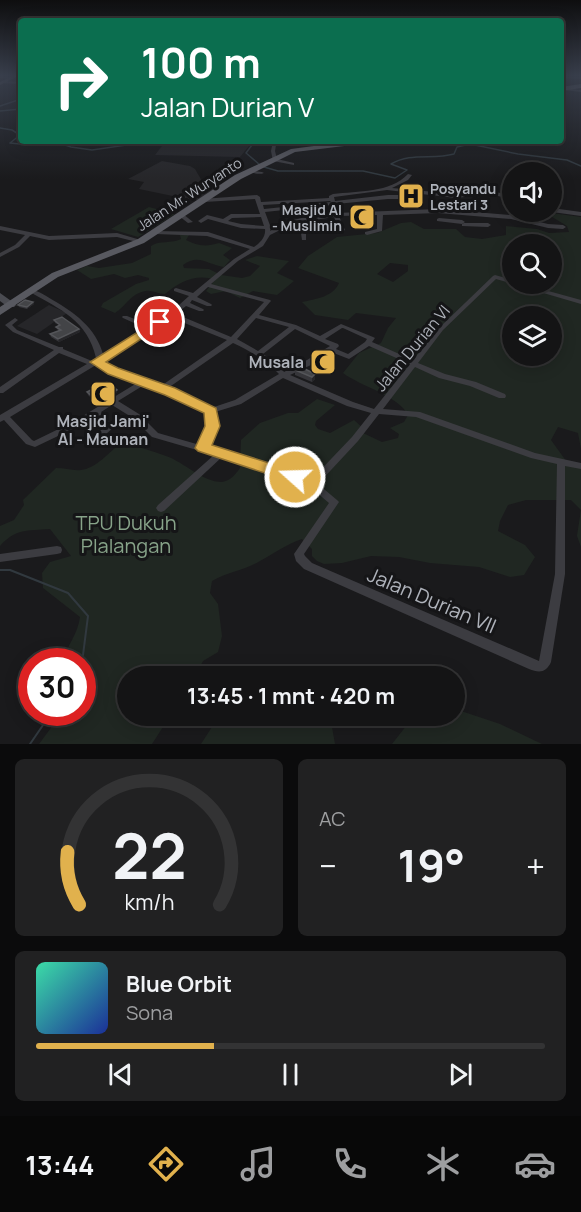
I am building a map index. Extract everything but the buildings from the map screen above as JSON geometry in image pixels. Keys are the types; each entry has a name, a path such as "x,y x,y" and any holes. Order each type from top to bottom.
{"main road":[{"name":"Jalan Mr. Wuryanto","path":"0,312 68,269 141,241 204,200 275,160 300,148 339,144"},
{"path":"0,296 11,304"}],"street":[{"path":"275,144 275,160 292,164"},
{"path":"387,189 406,179 410,174"},
{"path":"387,189 388,197 398,213"},
{"path":"333,202 333,196 387,189 456,196 473,195 482,191 502,195"},
{"path":"142,383 97,411 35,444 29,442 2,417 171,315 228,266 258,247 268,231 257,197 204,200"},
{"path":"224,221 231,216 262,210 406,197"},
{"path":"562,211 581,214"},
{"path":"462,212 464,225"},
{"path":"201,221 208,217 268,231 310,218 336,214 462,212 502,216"},
{"path":"336,214 342,230"},
{"path":"367,233 380,230 380,214"},
{"path":"181,215 190,222"},
{"path":"310,218 317,230"},
{"path":"439,220 464,225 488,225"},
{"path":"532,222 563,227"},
{"path":"284,226 304,232 304,239"},
{"path":"0,228 55,238 117,235 141,241"},
{"path":"156,232 208,234 258,247"},
{"path":"0,255 17,246 29,234"},
{"path":"228,266 240,269"},
{"name":"Jalan Durian VI","path":"377,411 441,329 495,277 502,279"},
{"path":"162,388 232,340 268,300 206,285"},
{"path":"176,290 209,305"},
{"path":"32,291 66,310 82,324 98,345 96,362"},
{"path":"553,294 581,302"},
{"path":"147,305 152,306 165,302 201,310"},
{"path":"171,315 232,340 258,354 284,375 350,404 377,411 417,414 534,456 581,466"},
{"path":"15,320 8,325 15,331 96,362 142,383 162,388 211,411 238,402 334,346 296,327 254,316"},
{"path":"124,317 150,328"},
{"path":"320,339 343,326 371,338 368,343 349,357 330,349"},
{"path":"258,354 296,327"},
{"path":"368,343 415,364 502,396"},
{"path":"0,391 60,349"},
{"path":"112,402 136,416 155,435 279,470 312,484 355,439 377,411"},
{"path":"95,439 110,427 97,411"},
{"path":"203,448 213,426 211,411"},
{"path":"161,508 220,454"},
{"name":"Jalan Durian VII","path":"312,484 334,502 299,554 303,563 541,667 545,662 560,574 561,462"},
{"path":"0,558 57,550"}],"shaded area":[{"path":"163,144 251,144 240,157 155,155"},
{"path":"162,161 190,166 195,169 202,181 219,186 199,200 139,189 144,182 128,179"},
{"path":"49,305 67,313 37,334 17,326"}],"green space":[{"path":"149,207 175,214 138,237 111,229"},
{"name":"TPU Dukuh Plalangan","path":"562,214 581,217 581,449 578,433 558,427 551,440 569,465 581,468 581,510 571,500 526,500 508,505 498,531 525,545 535,557 524,575 510,577 479,567 430,563 399,557 371,556 342,563 324,564 312,556 312,549 302,539 254,564 212,581 210,593 218,604 222,636 218,652 203,661 200,666 117,666 117,726 164,726 152,744 39,744 52,726 96,726 96,648 68,648 80,617 43,588 42,573 50,562 71,556 50,529 17,533 0,546 0,526 14,520 24,505 23,500 56,468 87,469 98,463 121,443 166,456 207,479 222,482 232,477 240,468 241,440 260,423 288,413 298,413 317,399 335,405 316,421 315,425 318,429 330,433 354,420 363,428 363,433 382,442 398,438 399,434 390,428 404,422 408,415 403,408 388,397 343,373 359,353 381,343 396,318 356,313 348,320 315,315 302,302 328,294 339,283 298,268 308,256 337,237 377,233 401,223 411,222 424,229 456,229 465,237 482,239 502,236 502,294 562,294 562,234 506,234 506,226 537,229 549,233 569,232 567,226 560,222","holes":["390,263 408,265 408,271 393,282 377,274"]},
{"path":"180,235 189,235 186,240 198,245 219,243 232,248 223,255 230,260 224,267 194,260 183,265 184,268 209,269 221,275 242,278 250,276 260,266 245,260 257,256 289,261 277,273 294,281 277,295 253,291 240,298 226,291 211,294 206,291 215,280 195,278 182,282 165,294 141,292 115,313 101,307 103,303 149,278 138,275 125,278 114,274 91,279 77,270 87,266 99,268 132,263 151,254 151,246 181,239"},
{"path":"581,510 581,547 577,536"},
{"path":"465,712 500,724 542,744 392,744 406,726 465,726"},
{"path":"213,726 332,726 335,744 201,744"}],"waterway":[{"path":"0,111 13,110"},
{"path":"0,128 18,134"},
{"path":"18,137 10,143 18,144"},
{"path":"62,144 92,150 133,144"},
{"path":"253,144 246,153 260,165"},
{"path":"264,167 278,171 363,171 395,178 407,170 391,164 399,160 454,154 457,147 470,144 518,154 567,160 581,166"},
{"path":"0,570 10,570 68,593 88,616 84,648"},
{"path":"30,744 42,726"}],"place":[{"name":"Posyandu Lestari 3","path":"411,196"},
{"name":"Masjid Al - Muslimin","path":"362,217"},
{"name":"Musala","path":"323,362"},
{"name":"Masjid Jami' Al - Maunan","path":"103,394"}],"route":[{"path":"160,322 96,362 142,383 162,388 211,411 213,426 203,448 279,470 295,477"}]}
